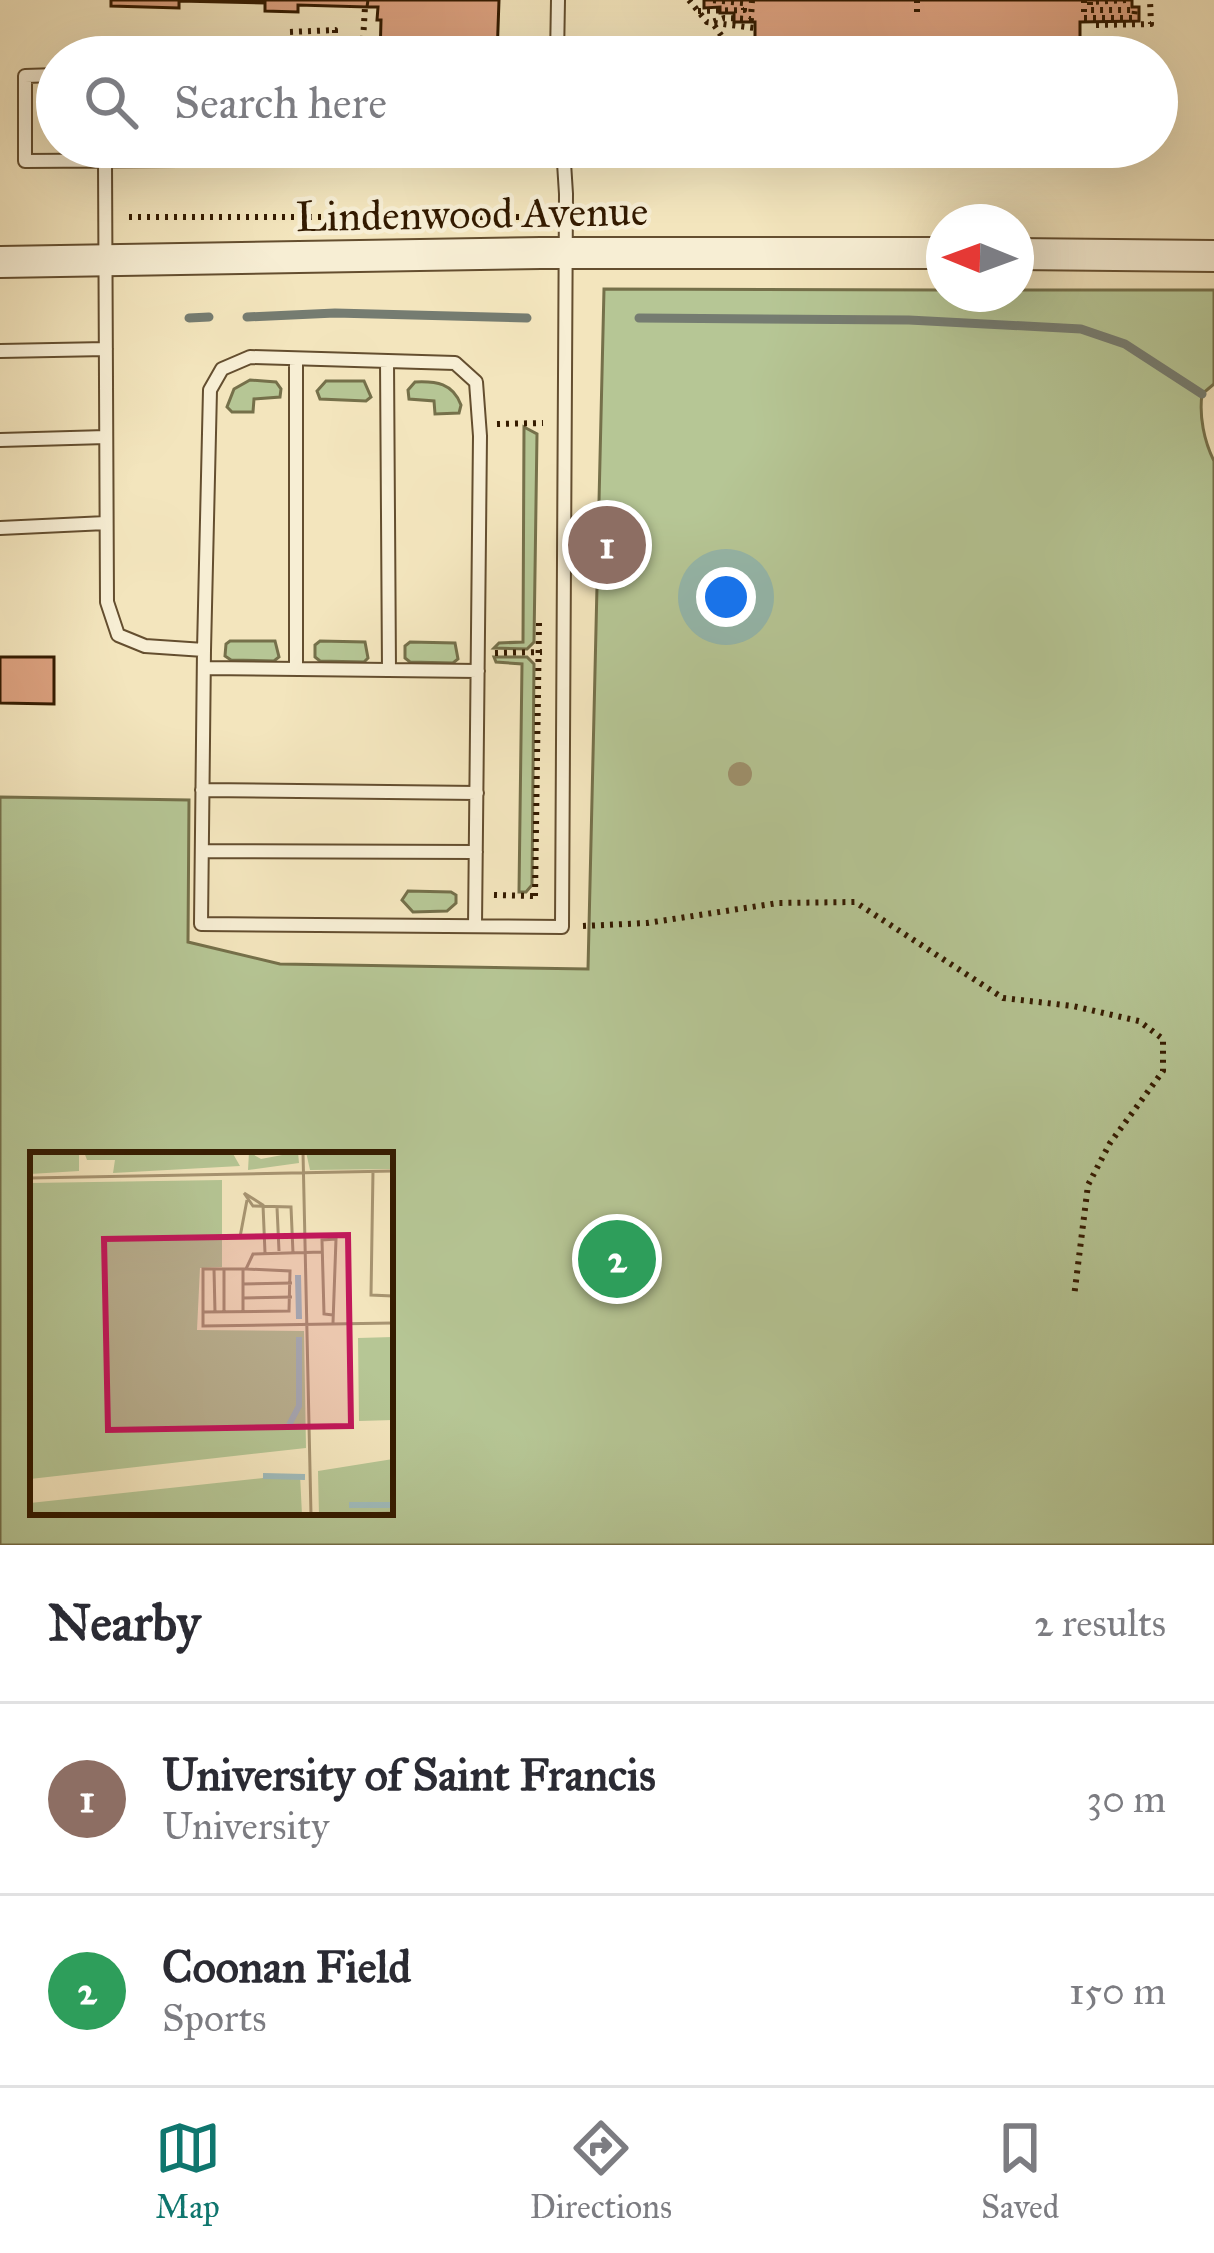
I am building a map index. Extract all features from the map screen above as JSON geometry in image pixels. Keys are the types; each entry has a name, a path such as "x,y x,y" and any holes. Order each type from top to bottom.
{"street":[{"name":"Lindenwood Avenue","path":"0,262 926,253"},
{"path":"1034,254 1214,256"}],"lane":[{"path":"557,36 558,0"},
{"path":"36,76 25,76 25,161 36,161"},
{"path":"104,168 107,602 118,635 145,646 204,650"},
{"path":"475,926 480,436 476,382 455,363 250,357 222,369 210,390 201,924 562,927 564,168"},
{"path":"0,351 106,349"},
{"path":"296,358 296,669"},
{"path":"387,361 388,670"},
{"path":"0,440 106,437"},
{"path":"0,528 106,524"},
{"path":"204,668 478,671"},
{"path":"202,790 477,794"},
{"path":"202,851 476,852"}],"path":[{"path":"689,0 722,36"},
{"path":"698,10 744,10 744,3 710,0"},
{"path":"712,22 752,19 752,0"},
{"path":"917,0 917,17"},
{"path":"1084,0 1084,18 1151,24 1150,0"},
{"path":"1096,21 1134,18 1135,10 1090,10 1090,2 1126,0"},
{"path":"360,36 365,7"},
{"path":"1096,21 1096,36"},
{"path":"712,22 755,28"},
{"path":"290,32 335,30 335,36"},
{"path":"129,217 542,217 542,224"},
{"path":"496,424 565,423"},
{"path":"494,653 564,652"},
{"path":"492,895 562,897"},
{"path":"562,927 647,923 778,903 855,902 1003,998 1073,1006 1138,1021 1163,1039 1163,1071 1110,1143 1088,1185 1074,1297"}],"green space":[{"path":"604,289 926,290 926,312 1034,312 1034,290 1214,290 1214,384 1202,394 1201,411 1214,461 1214,1545 0,1545 0,797 189,800 188,942 280,964 588,969"},
{"path":"250,380 276,382 280,397 254,399 253,412 232,412 227,407 234,389"},
{"path":"326,381 364,381 371,397 366,401 320,399 317,391"},
{"path":"415,382 448,388 458,398 459,413 435,414 434,401 409,399 408,390"},
{"path":"524,427 537,434 534,642 527,649 494,648 499,643 523,642"},
{"path":"230,641 275,641 279,657 274,661 231,660 225,656"},
{"path":"320,641 365,642 368,658 364,662 320,661 315,645"},
{"path":"410,642 455,643 458,659 453,663 410,662 405,646"},
{"path":"494,657 527,657 534,664 532,885 526,892 519,892 522,664 496,662"},
{"path":"408,891 451,892 456,903 447,911 413,912 402,900"}],"building":[{"path":"111,0 368,0 367,7 298,5 298,12 265,11 265,3 179,1 179,8 111,6"},
{"path":"368,0 499,0 498,36 381,36 378,7 367,7"},
{"path":"704,0 1132,0 1132,7 1139,7 1139,21 1080,22 1080,36 755,36 755,22 734,22 734,13 720,13 720,7 704,8"},
{"path":"0,657 54,657 54,704 0,703"}],"waterway":[{"path":"247,317 335,313 527,318"},
{"path":"189,318 209,317"},
{"path":"639,318 909,320 1081,329 1125,344 1202,394"}],"place":[{"name":"University of Saint Francis","path":"607,545"},
{"name":"Coonan Field","path":"617,1259"}]}
